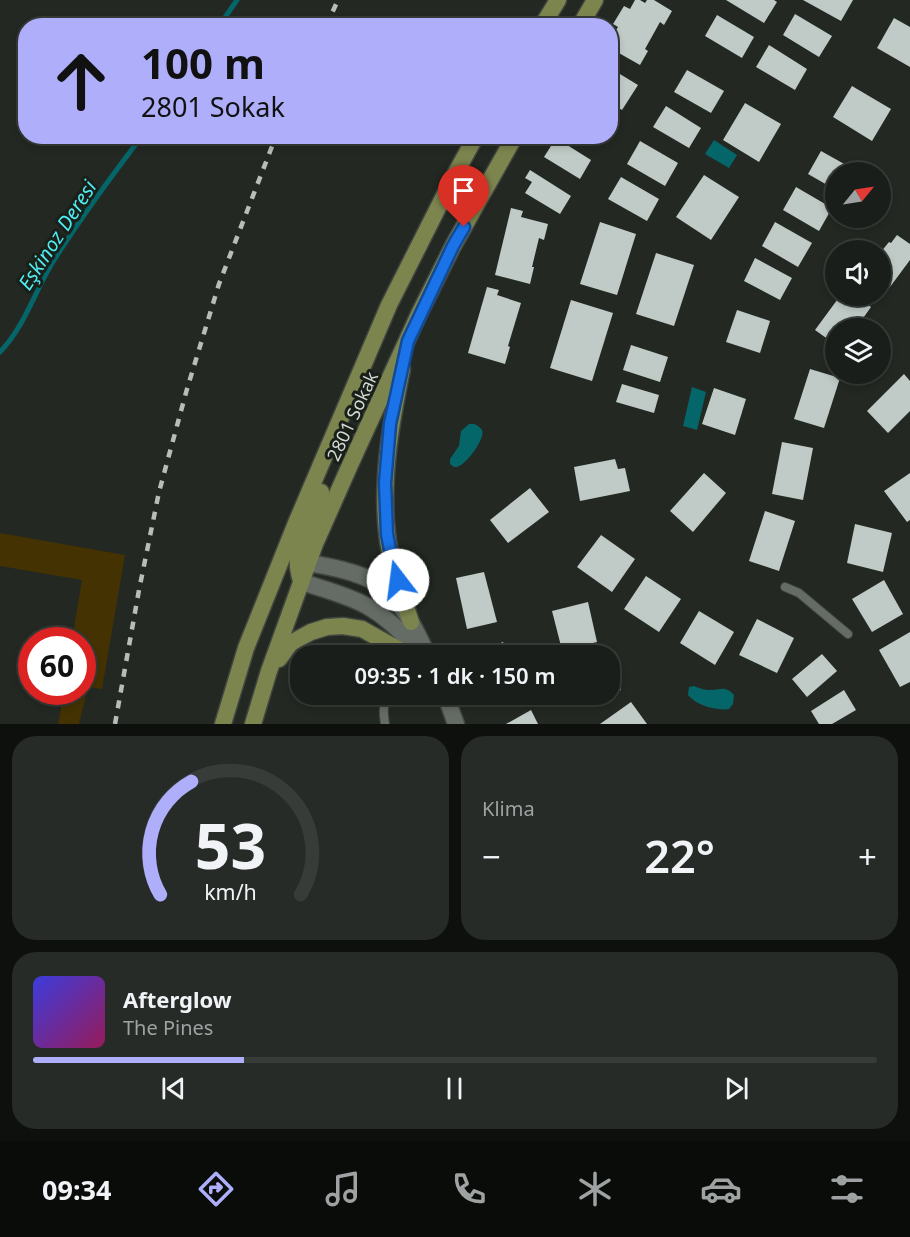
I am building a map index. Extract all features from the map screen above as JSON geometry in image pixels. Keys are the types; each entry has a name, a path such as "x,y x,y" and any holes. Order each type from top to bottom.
{"main road":[{"path":"547,18 558,0"},
{"path":"585,18 595,0"},
{"name":"2801 Sokak","path":"223,724 246,648 274,577 389,305 472,144"},
{"name":"2801 Sokak","path":"303,562 315,544 453,246 510,144"},
{"path":"253,724 269,671 302,582 303,562 297,553 372,371 389,305"},
{"path":"408,341 390,424 385,483 387,534 393,565 411,622"},
{"path":"274,577 285,568 303,562"},
{"path":"269,671 291,643 311,632 327,627 342,626 362,630 391,645"}],"street":[{"path":"303,562 339,568 378,584 392,594 411,622 422,645"},
{"path":"302,582 366,606 405,635 413,645"},
{"path":"449,705 456,724"}],"lane":[{"path":"785,587 799,593 848,634"},
{"path":"384,705 385,724"}],"shaded area":[{"path":"0,533 125,555 102,689 96,688 96,627 74,627 82,580 0,566"},
{"path":"62,705 84,705 79,724 58,724"}],"water":[{"path":"714,140 737,155 729,168 705,154"},
{"path":"692,387 706,392 697,430 683,426"},
{"path":"469,424 475,424 482,430 481,439 467,460 454,467 450,464 450,459 459,446 461,431"},
{"path":"694,686 707,690 728,690 734,695 733,704 729,709 724,709 701,704 688,695 689,687"}],"building":[{"path":"635,0 645,3 647,0 654,0 672,11 664,25 660,22 645,49 648,51 640,65 618,53 617,18 624,6 630,9"},
{"path":"726,0 774,0 777,2 764,23"},
{"path":"803,0 853,0 841,21"},
{"path":"795,14 832,36 819,57 783,35"},
{"path":"717,15 754,37 742,58 705,36"},
{"path":"894,18 910,27 910,67 877,48"},
{"path":"769,45 807,69 795,90 756,67"},
{"path":"687,70 724,91 711,113 674,92"},
{"path":"618,73 638,85 622,110 618,108"},
{"path":"852,86 891,109 872,141 833,117"},
{"path":"745,103 781,124 759,162 723,140"},
{"path":"666,106 701,128 689,148 653,127"},
{"path":"640,141 678,163 665,186 627,164"},
{"path":"552,144 566,144 591,160 580,179 544,157"},
{"path":"821,151 841,162 825,162 825,184 808,174"},
{"path":"530,170 571,196 560,214 525,193 532,182 525,178"},
{"path":"704,175 739,197 711,240 676,217"},
{"path":"621,177 659,199 647,221 608,199"},
{"path":"796,187 825,204 825,220 819,231 783,210"},
{"path":"511,208 523,211 521,217 548,224 544,240 539,238 530,284 495,275"},
{"path":"600,222 636,234 617,295 580,284"},
{"path":"775,222 812,243 798,267 762,246"},
{"path":"897,235 910,244 910,260 891,286 891,243"},
{"path":"656,253 694,265 674,326 636,314"},
{"path":"755,258 792,278 780,300 744,281"},
{"path":"487,287 499,290 497,295 521,303 505,364 468,353"},
{"path":"571,300 613,313 592,381 550,368"},
{"path":"833,306 871,307 863,318 825,318 825,337 815,330"},
{"path":"737,310 770,321 760,353 726,342"},
{"path":"631,345 668,357 660,382 623,370"},
{"path":"810,369 825,374 825,384 838,384 824,428 794,419"},
{"path":"904,374 910,381 910,411 888,433 867,411"},
{"path":"622,384 659,395 654,413 616,402"},
{"path":"714,388 746,399 735,435 702,424"},
{"path":"782,442 813,448 803,500 772,494"},
{"path":"615,459 618,469 625,468 630,491 580,501 574,467"},
{"path":"704,473 726,493 693,532 670,511"},
{"path":"910,473 910,520 907,522 884,491"},
{"path":"530,488 549,512 508,543 490,520"},
{"path":"765,511 795,521 779,571 749,561"},
{"path":"855,524 892,533 883,572 847,563"},
{"path":"601,535 635,559 612,592 577,567"},
{"path":"484,572 497,622 467,629 456,578"},
{"path":"646,576 681,599 659,632 624,609"},
{"path":"884,580 903,614 872,632 852,599"},
{"path":"588,602 597,642 584,645 561,645 552,611"},
{"path":"699,611 734,632 715,665 680,643"},
{"path":"757,619 794,638 777,673 739,655"},
{"path":"910,632 910,682 900,687 879,650"},
{"path":"822,654 837,671 807,697 792,679"},
{"path":"844,690 856,710 832,724 819,724 811,711"},
{"path":"631,702 647,724 600,724"},
{"path":"531,710 538,724 506,724"}],"waterway":[{"name":"Eşkinoz Deresi","path":"225,18 237,0"},
{"name":"Eşkinoz Deresi","path":"0,352 16,332 62,248 136,144"}],"railway":[{"path":"330,18 338,0"},
{"path":"115,724 159,492 187,389 219,284 273,144"}],"route":[{"path":"398,580 387,534 385,483 390,424 408,341 419,314 464,227"}]}
